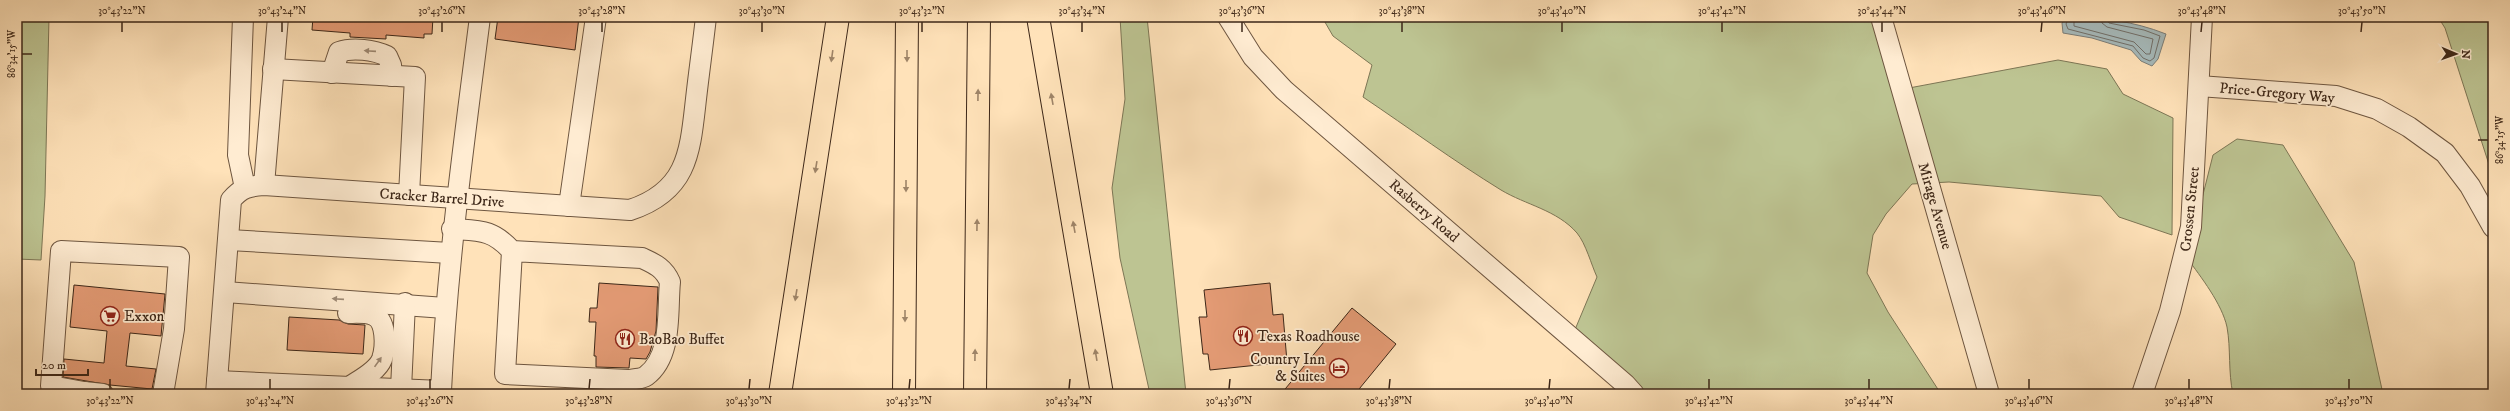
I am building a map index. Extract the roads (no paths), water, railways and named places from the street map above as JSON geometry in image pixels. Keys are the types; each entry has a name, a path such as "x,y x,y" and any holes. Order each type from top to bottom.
{"highway":[{"path":"780,394 838,17"},
{"path":"904,394 907,17"},
{"path":"975,394 979,17"},
{"path":"1038,17 1102,394"}],"street":[{"path":"243,17 238,154 245,188 238,191 232,200 217,387 349,387 441,391 445,308 452,229 480,17"},
{"path":"264,185 278,17"},
{"path":"569,206 596,17"},
{"name":"Cracker Barrel Drive","path":"245,188 264,185 630,210 651,202 675,182 689,152 706,17"},
{"name":"Rasberry Road","path":"1228,17 1253,57 1284,90 1625,384 1634,394"},
{"name":"Mirage Avenue","path":"1881,17 1989,394"},
{"name":"Crossen Street","path":"2142,394 2163,337 2186,255 2193,200 2202,17"},
{"path":"274,69 415,77 409,195"},
{"name":"Price-Gregory Way","path":"2199,86 2336,96 2377,109 2409,127 2444,153 2470,186 2493,227"},
{"path":"452,229 482,231 500,237 512,251 505,374 628,380 645,377 657,365 664,352 670,282 666,273 657,265 642,258 512,251"},
{"path":"229,240 450,253"},
{"path":"90,393 51,386 61,251 179,258 174,329 163,394"},
{"path":"224,292 405,303 445,308"},
{"path":"266,295 283,310 372,314 381,320 384,329 382,360 367,376 349,387"},
{"path":"401,389 405,303"}],"water":[{"path":"2066,17 2092,18 2129,23 2166,34 2158,59 2152,66 2141,61 2131,50 2092,38 2063,33 2062,23"}],"place":[{"name":"Exxon","path":"110,316"},
{"name":"Texas Roadhouse","path":"1243,336"},
{"name":"BaoBao Buffet","path":"625,339"},
{"name":"Country Inn & Suites","path":"1339,368"}]}
